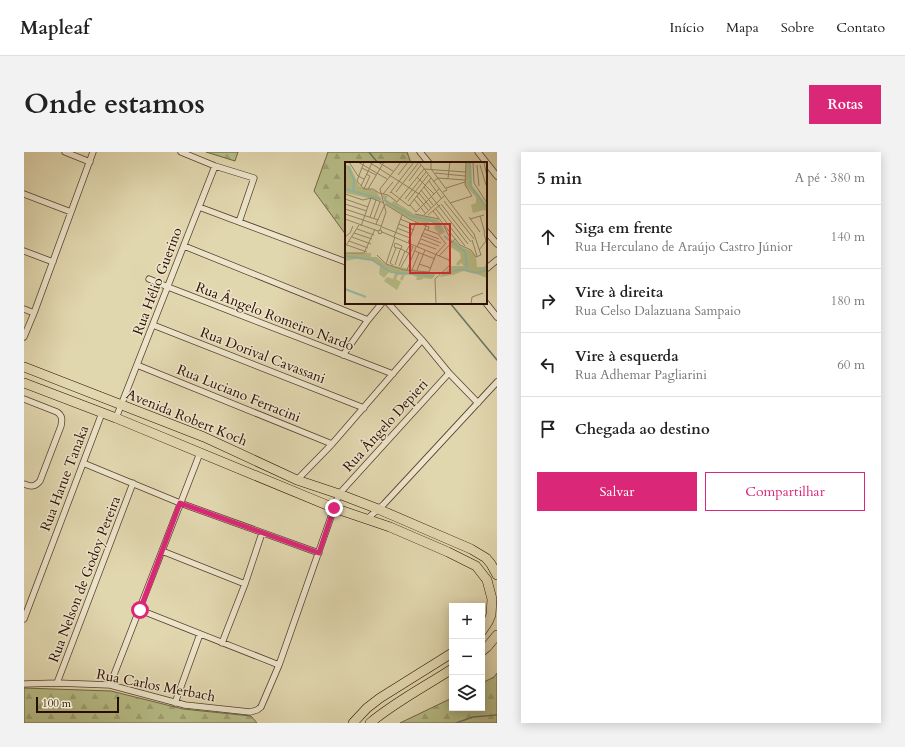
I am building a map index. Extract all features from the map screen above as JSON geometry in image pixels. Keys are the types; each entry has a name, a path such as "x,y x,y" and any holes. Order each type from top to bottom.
{"main road":[{"name":"Avenida Robert Koch","path":"24,367 204,438 298,480 378,509 470,549 486,558 497,574"},
{"name":"Avenida Robert Koch","path":"24,383 116,418 334,508 390,527 476,566 487,580 492,599 491,615 485,626"},
{"path":"485,649 497,635"},
{"path":"353,723 367,708 380,698 449,655"},
{"path":"370,723 404,698 449,672"}],"street":[{"path":"65,152 90,162"},
{"path":"24,337 93,152"},
{"path":"182,152 215,166 254,178 239,222"},
{"path":"478,152 486,162"},
{"path":"421,153 428,162"},
{"path":"487,163 497,176"},
{"name":"Rua Hélio Guerino","path":"116,418 215,166"},
{"path":"24,194 71,212"},
{"path":"199,207 345,262"},
{"path":"487,232 497,244"},
{"path":"184,246 368,320"},
{"path":"24,251 53,262"},
{"path":"487,268 497,260"},
{"name":"Rua Ângelo Romeiro Nardo","path":"149,279 393,374"},
{"path":"343,355 381,304"},
{"path":"389,304 422,340 449,373 478,402"},
{"path":"487,304 497,317"},
{"path":"24,309 34,313"},
{"name":"Rua Dorival Cavassani","path":"153,325 364,408"},
{"path":"298,480 364,408 422,340"},
{"name":"Rua Luciano Ferracini","path":"138,365 332,444"},
{"name":"Rua Ângelo Depieri","path":"339,494 449,373"},
{"path":"367,519 384,504 496,383"},
{"path":"24,399 57,412 62,419 40,481 36,485 29,486 24,484"},
{"name":"Rua Harue Tanaka","path":"24,618 102,413"},
{"path":"110,685 200,453"},
{"path":"83,463 180,503 319,553"},
{"name":"Rua Nelson de Godoy Pereira","path":"57,683 132,483"},
{"name":"Rua Carlos Merbach","path":"24,684 57,683 110,685 175,703 192,706 250,712 260,708 279,665 339,494"},
{"path":"222,643 245,584 262,533"},
{"path":"162,551 245,584"},
{"path":"140,610 279,665"},
{"path":"175,703 200,634"}],"green space":[{"path":"206,152 238,152 235,161"},
{"path":"328,152 407,152 411,162 345,162 345,234 314,191"},
{"path":"497,673 497,723 400,723 449,699 449,711 485,711 485,682 494,677"},
{"path":"24,688 111,691 183,709 251,716 257,723 24,723"}],"waterway":[{"path":"369,152 377,162"},
{"path":"451,304 497,360"},
{"path":"456,723 473,717 497,715"}],"route":[{"path":"140,610 180,503 319,553 334,508"}]}
